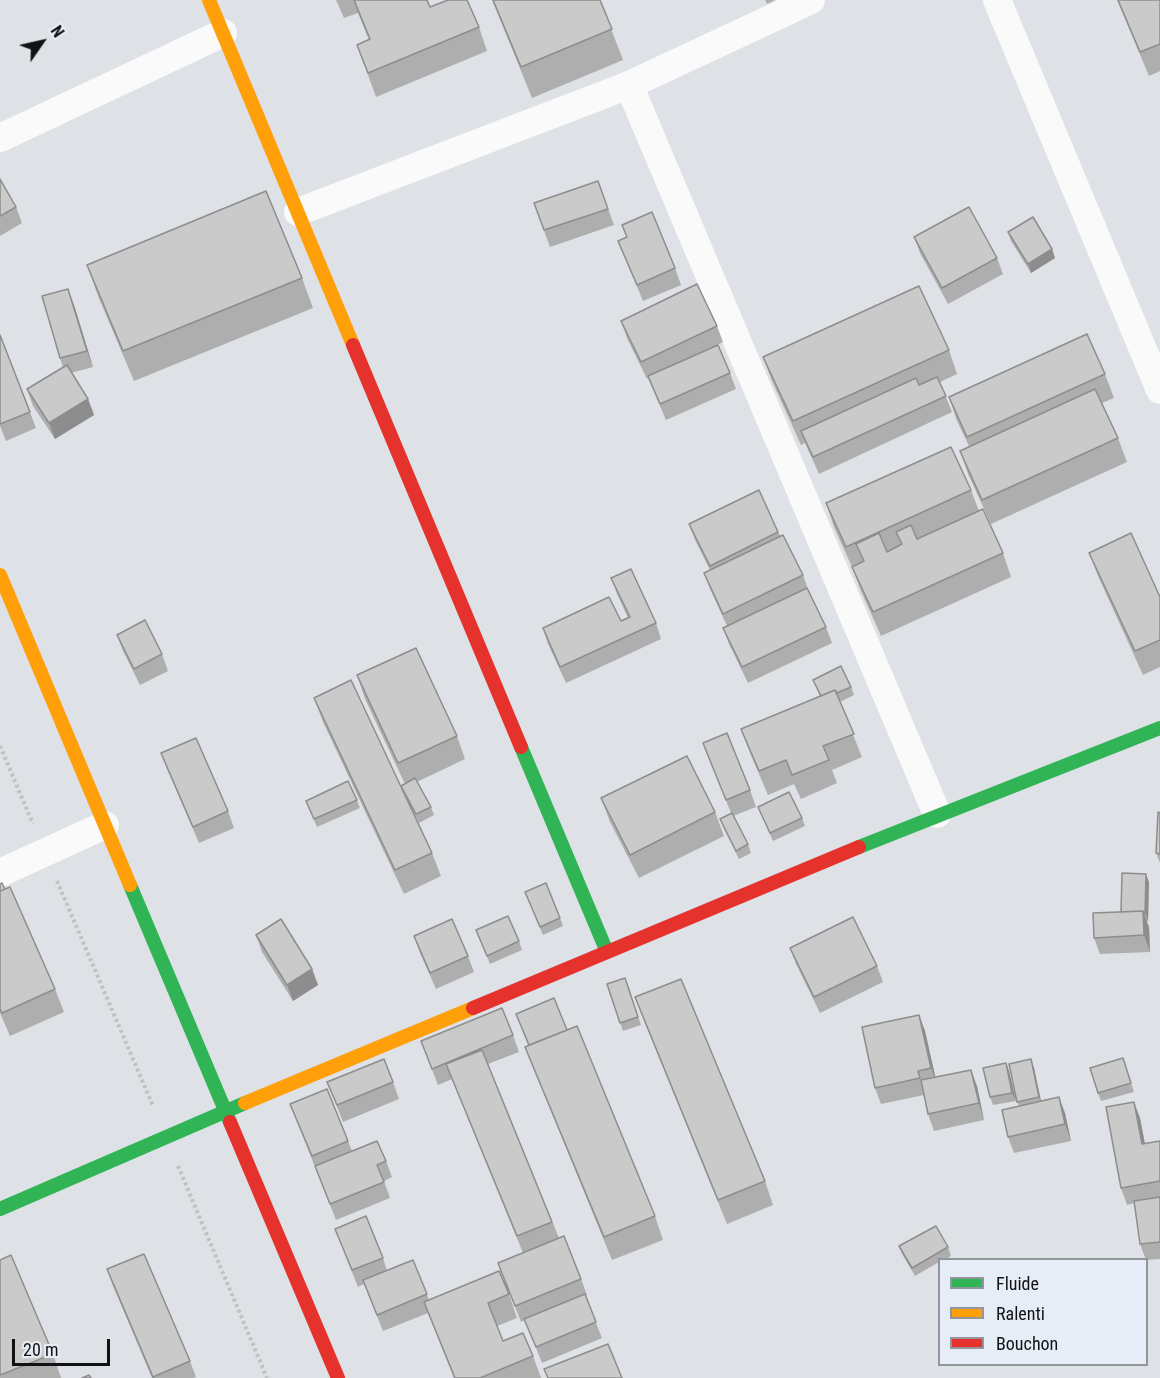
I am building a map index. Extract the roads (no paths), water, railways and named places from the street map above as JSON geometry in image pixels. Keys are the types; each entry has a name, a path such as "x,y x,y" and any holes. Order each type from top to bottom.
{"street":[{"path":"209,0 607,952"},
{"path":"298,212 629,85 811,0"},
{"path":"997,0 1160,390"},
{"path":"0,138 223,33"},
{"path":"629,85 937,814"},
{"path":"0,574 338,1378"},
{"path":"0,1209 225,1111 937,814 1160,728"},
{"path":"0,873 105,825"}]}
